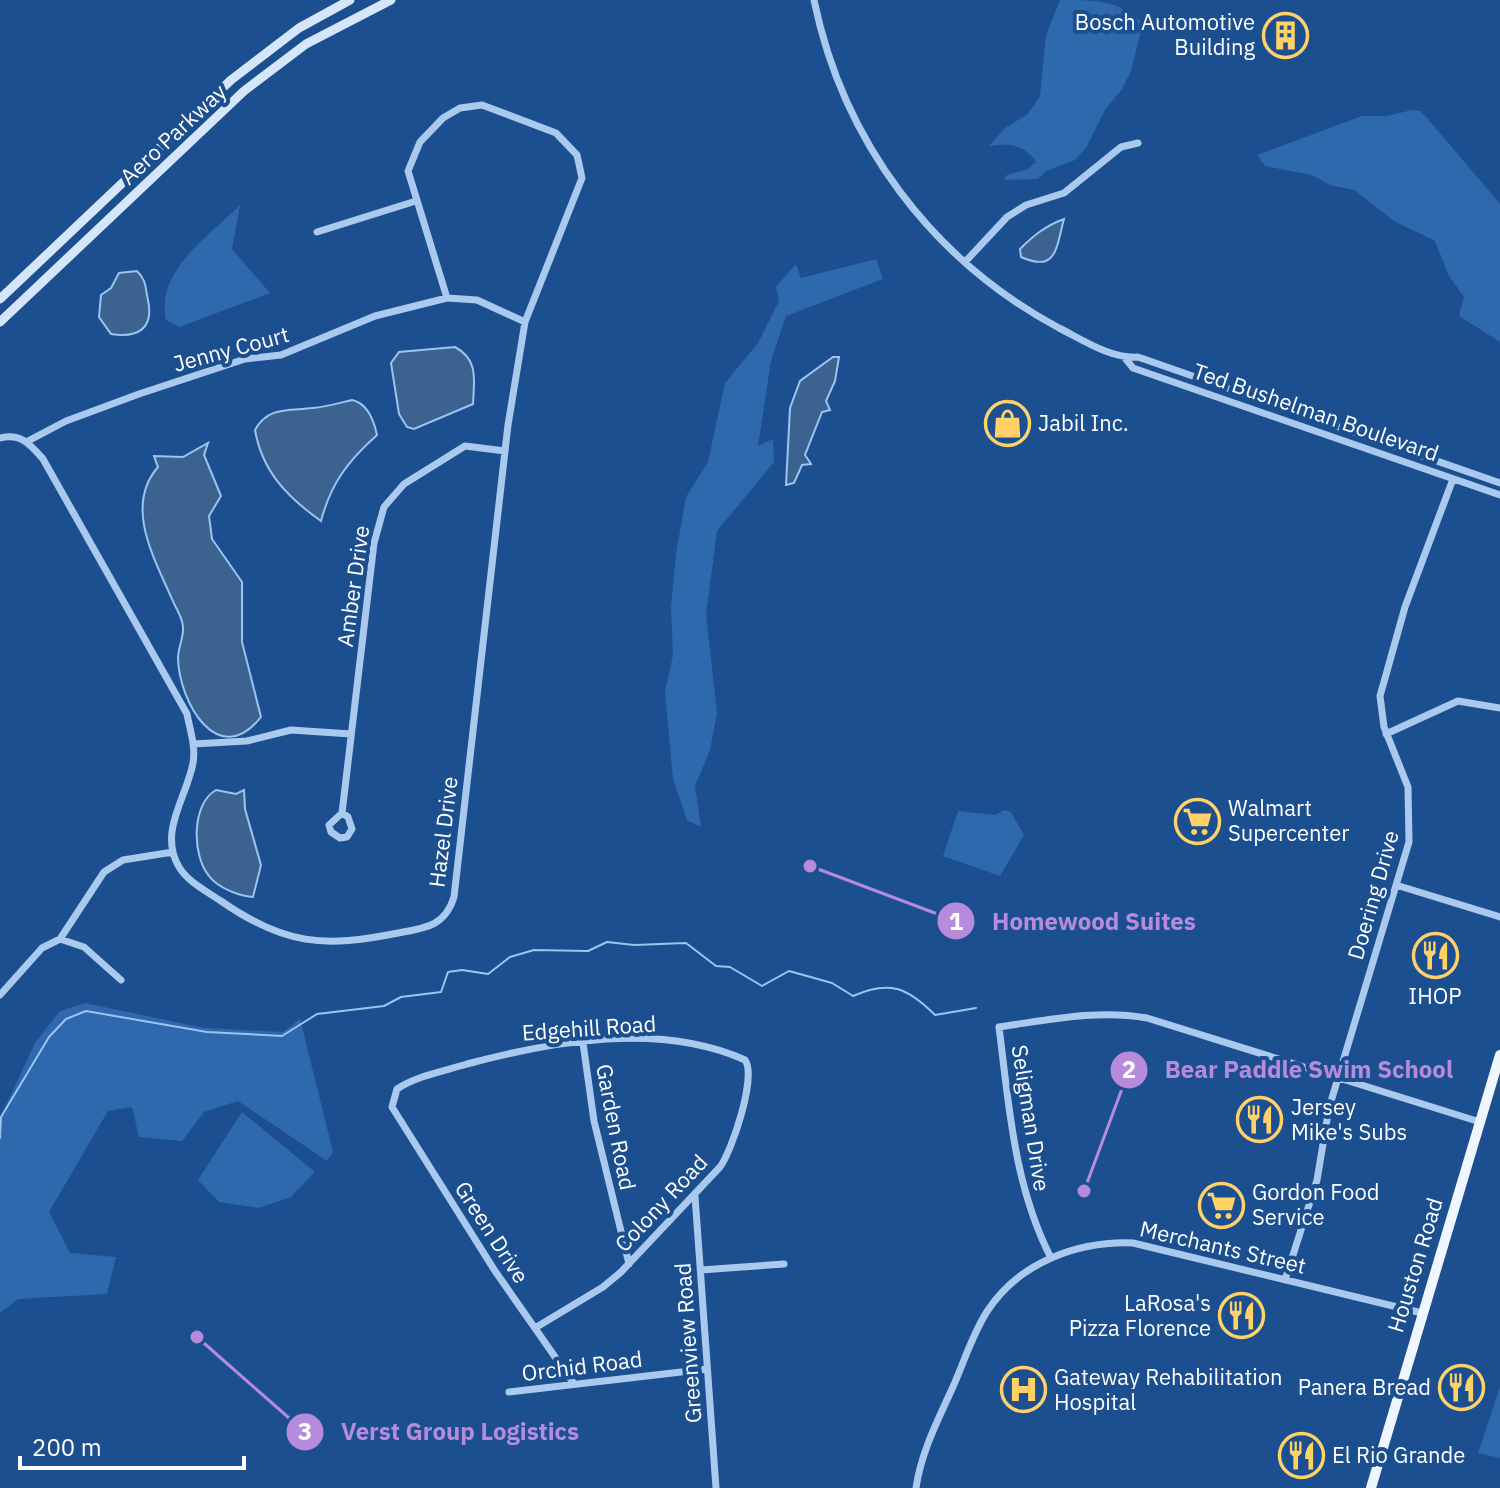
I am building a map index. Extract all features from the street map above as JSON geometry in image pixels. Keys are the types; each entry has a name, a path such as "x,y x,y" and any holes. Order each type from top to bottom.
{"main road":[{"name":"Aero Parkway","path":"0,299 231,80 299,28 350,0"},
{"name":"Aero Parkway","path":"0,322 244,91 306,44 391,0"},
{"name":"Houston Road","path":"1371,1488 1500,1055"}],"street":[{"name":"Ted Bushelman Boulevard","path":"814,0 832,71 868,146 926,226 965,262 1045,320 1125,358 1133,368 1500,495"},
{"name":"Hazel Drive","path":"173,852 188,878 243,916 274,933 306,942 363,940 431,927 449,913 454,897 505,451 525,322 579,193 581,166 569,143 556,133 497,108 482,105 460,108 443,118 415,151 408,171 447,298"},
{"path":"965,262 1007,217 1073,188 1121,147 1138,143"},
{"path":"317,232 416,201"},
{"path":"447,298 477,300 525,322"},
{"name":"Jenny Court","path":"28,441 66,421 139,394 245,359 281,355 375,316 447,298"},
{"name":"Ted Bushelman Boulevard","path":"1125,358 1138,357 1500,483"},
{"path":"0,438 28,441 50,472 187,714 193,744 193,762 170,833 173,852 123,860 104,872 60,939 42,948 0,995"},
{"name":"Amber Drive","path":"342,813 374,543 384,507 404,484 453,450 484,446 505,451"},
{"name":"Doering Drive","path":"1285,1280 1317,1180 1326,1120 1409,842 1411,809 1406,780 1386,734 1379,706 1386,668 1425,547 1453,479"},
{"path":"1386,734 1458,701 1500,708"},
{"path":"193,744 247,741 291,730 351,734"},
{"path":"1396,885 1500,917"},
{"path":"60,939 84,947 121,980"},
{"name":"Seligman Drive","path":"1051,1258 1026,1203 1018,1171 999,1027 1120,1013 1147,1018 1338,1078"},
{"name":"Edgehill Road","path":"394,1095 404,1085 438,1072 514,1051 583,1043 665,1040 724,1050 745,1060"},
{"name":"Garden Road","path":"583,1043 594,1121 629,1264"},
{"name":"Colony Road","path":"535,1328 603,1287 629,1264 695,1196 730,1154 750,1073 745,1060"},
{"path":"1338,1078 1480,1122"},
{"name":"Green Drive","path":"394,1095 392,1107 399,1119 495,1271 574,1384"},
{"name":"Greenview Road","path":"695,1196 716,1488"},
{"name":"Merchants Street","path":"916,1488 924,1453 987,1311 1008,1286 1051,1258 1089,1245 1133,1243 1422,1313"},
{"path":"701,1270 784,1264"},
{"name":"Orchid Road","path":"509,1392 707,1369"}],"shaded area":[{"path":"1060,0 1106,3 1125,10 1143,23 1131,71 1122,89 1105,110 1086,148 1075,160 1046,171 1038,179 1004,180 1007,175 1028,169 1036,162 1016,146 989,146 1005,128 1028,114 1040,96 1046,35"},
{"path":"1420,111 1428,119 1500,204 1500,342 1459,316 1464,297 1449,276 1435,241 1394,221 1354,190 1330,185 1312,175 1265,166 1257,155 1362,116 1387,116"},
{"path":"240,205 232,249 270,293 179,327 166,320 165,302 176,270 200,242"},
{"path":"1064,219 1056,248 1048,260 1033,261 1021,257 1020,249 1030,240"},
{"path":"876,259 883,279 786,316 771,361 758,446 773,439 774,462 717,531 706,615 717,713 710,750 695,786 701,827 687,820 673,779 665,692 673,655 671,608 686,497 708,462 725,383 758,343 779,301 776,287 796,264 801,278"},
{"path":"137,271 144,281 149,318 136,333 111,334 99,317 101,295 111,288 119,273"},
{"path":"455,347 472,364 473,404 414,429 407,427 399,414 391,363 399,352"},
{"path":"833,357 839,357 835,381 826,401 830,410 822,412 805,455 811,464 802,465 794,483 786,485 790,408 800,381"},
{"path":"352,400 366,409 377,435 342,474 321,521 278,482 263,458 255,430 273,413"},
{"path":"208,443 204,455 221,496 209,516 212,539 242,582 242,642 261,717 245,732 230,737 216,734 204,724 185,693 178,658 183,624 157,567 143,515 143,498 148,482 158,467 154,456 183,457"},
{"path":"216,790 236,794 244,790 245,809 261,865 253,897 223,888 209,876 199,856 198,818 208,797"},
{"path":"1004,810 1011,812 1024,835 1000,876 943,856 958,811 995,815"},
{"path":"85,1003 204,1028 283,1032 300,1019 333,1152 327,1161 238,1101 204,1112 182,1141 139,1137 132,1107 108,1111 49,1212 70,1253 116,1257 107,1294 18,1299 0,1313 0,1118 35,1043 60,1011"},
{"path":"242,1112 315,1172 291,1197 259,1208 219,1202 198,1180"},
{"path":"1500,1387 1500,1458 1478,1453"}],"waterway":[{"path":"0,1138 1,1117 49,1037 66,1019 86,1011 207,1032 282,1036 317,1014 384,1006 401,997 441,992 448,972 462,970 488,974 510,957 534,950 588,951 607,942 634,945 686,943 716,966 730,967 762,986 789,971 832,983 853,996 877,988 897,989 915,998 935,1015 976,1008"}],"place":[{"name":"Bosch Automotive Building","path":"1286,35"},
{"name":"Jabil Inc.","path":"1007,423"},
{"name":"Walmart Supercenter","path":"1197,821"},
{"name":"Homewood Suites","path":"810,866"},
{"name":"IHOP","path":"1435,955"},
{"name":"Jersey Mike's Subs","path":"1260,1120"},
{"name":"Bear Paddle Swim School","path":"1084,1191"},
{"name":"Gordon Food Service","path":"1221,1205"},
{"name":"LaRosa's Pizza Florence","path":"1242,1316"},
{"name":"Verst Group Logistics","path":"197,1337"},
{"name":"Panera Bread","path":"1462,1387"},
{"name":"Gateway Rehabilitation Hospital","path":"1023,1390"},
{"name":"El Rio Grande","path":"1301,1455"}]}
